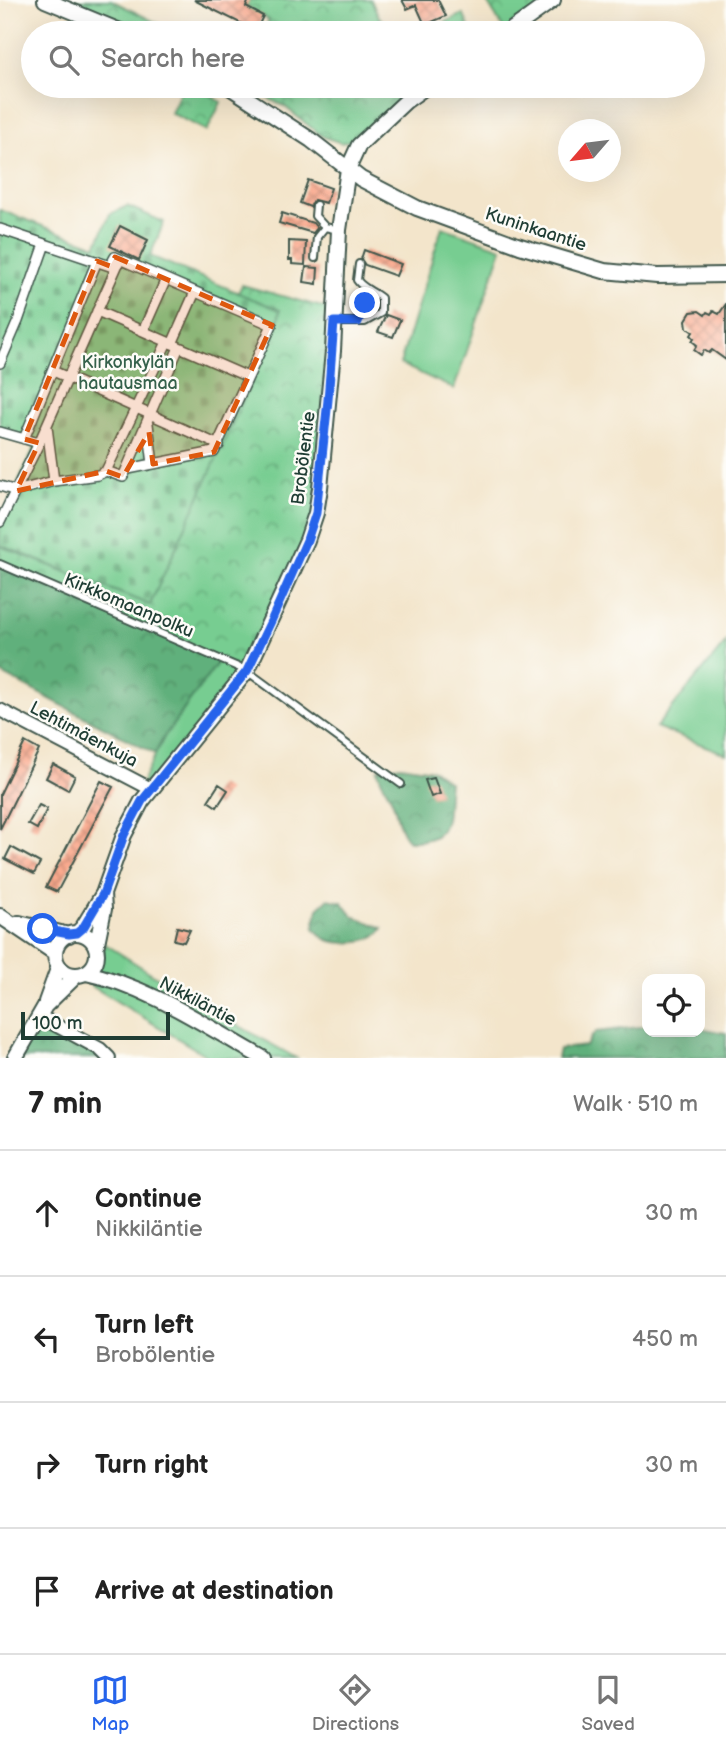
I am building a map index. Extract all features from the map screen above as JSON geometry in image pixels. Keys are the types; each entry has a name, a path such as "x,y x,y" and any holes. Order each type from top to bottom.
{"street":[{"path":"45,0 96,21"},
{"path":"524,21 553,0"},
{"name":"Kuninkaantie","path":"246,98 311,140 361,179 417,208 520,246 604,271 657,276 726,275"},
{"name":"Brobölentie","path":"73,934 83,928 103,894 124,835 151,789 247,671 302,551 316,513 328,400 334,322 332,229 354,152 366,137 412,98"},
{"path":"0,229 110,266 115,257"},
{"path":"0,363 45,244"},
{"path":"115,257 272,325 214,452 128,469"},
{"path":"0,522 39,443 118,264 115,257"},
{"path":"24,439 97,261"},
{"path":"143,331 166,279"},
{"path":"0,486 16,491 106,471 123,477 149,418 173,344 195,292"},
{"path":"97,311 247,377"},
{"path":"106,471 173,344"},
{"path":"52,372 137,408 149,418 219,445"},
{"path":"149,418 153,464"},
{"path":"47,425 54,481"},
{"path":"0,432 39,443"},
{"name":"Lehtimäenkuja","path":"0,710 151,789"},
{"name":"Brobölentie","path":"97,953 104,909 103,894"},
{"path":"5,918 89,938 97,953 91,969 81,974 42,1011"},
{"path":"5,918 57,960 69,974 81,974"},
{"path":"15,1058 42,1011 57,960 59,942 73,934"},
{"name":"Nikkiläntie","path":"97,953 114,979"},
{"name":"Nikkiläntie","path":"81,974 114,979 263,1058"},
{"path":"42,1011 100,1049 109,1058"}],"lane":[{"path":"315,258 317,237 332,229 315,216 316,205"},
{"path":"334,322 358,322 377,317 382,308 381,298 361,286 357,280 359,264"},
{"path":"358,322 367,289"},
{"name":"Kirkkomaanpolku","path":"0,564 247,671 401,784"}],"highlighted area":[{"path":"115,257 272,325 214,452 153,464 149,432 123,477 106,471 16,491 39,443 24,439 97,261 110,266"}],"green space":[{"path":"68,0 111,0 153,21 97,21 100,13"},
{"path":"249,0 371,0 382,21 268,21 246,7"},
{"path":"486,0 553,0 523,21 499,21"},
{"path":"463,14 466,21 447,21"},
{"path":"178,98 215,98 221,102 207,131 171,113"},
{"path":"268,98 404,98 368,129 352,140 341,143 322,136 284,106"},
{"name":"Kirkonkylän hautausmaa","path":"127,206 164,222 150,256 280,310 278,323 150,605 0,545 0,521 36,444 0,434 0,210 96,246 110,214"},
{"path":"442,227 502,248 454,389 400,364"},
{"path":"242,285 329,309 316,513 247,671 0,564 0,546 150,605 278,323 280,310 238,293"},
{"path":"0,567 220,659 164,737 155,754 0,673"},
{"path":"726,642 726,754 656,727"},
{"path":"220,659 247,671 151,789 141,784 164,737"},
{"path":"400,765 433,770 449,782 444,825 434,837 409,841 403,832 378,769"},
{"path":"328,899 342,902 353,916 383,928 373,937 357,942 324,938 314,928 318,908"},
{"path":"105,944 195,1001 296,1058 210,1058 90,985"},
{"path":"36,1022 92,1045 102,1058 15,1058"},
{"path":"642,1027 642,1037 705,1037 705,1029 726,1033 726,1058 557,1058 559,1049 586,1046 596,1032"}],"building":[{"path":"194,0 249,0 246,7 263,16 261,21 236,21"},
{"path":"402,0 438,0 446,16 434,21 423,21 416,5 407,9"},
{"path":"308,180 331,188 326,203 314,200 310,207 300,203"},
{"path":"282,213 313,223 317,228 313,233 279,223"},
{"path":"120,226 148,240 139,260 110,246"},
{"path":"289,241 306,242 305,265 292,264 292,260 289,260"},
{"path":"364,250 401,264 396,276 365,265 361,259"},
{"path":"306,267 318,268 317,284 304,282"},
{"path":"726,304 726,360 712,350 709,353 704,350 701,355 694,350 697,345 692,341 693,332 687,328 686,320 691,312 699,311 705,315 713,311 719,314"},
{"path":"386,315 400,320 393,337 378,332"},
{"path":"25,742 39,750 0,829 0,794"},
{"path":"53,764 75,776 68,790 46,778"},
{"path":"434,778 440,794 431,797 425,780"},
{"path":"101,781 113,787 57,892 46,887"},
{"path":"219,784 228,790 217,807 208,801"},
{"path":"39,805 47,809 37,829 28,824"},
{"path":"11,847 40,863 34,874 5,859"},
{"path":"177,927 190,930 184,942 174,940"}],"route":[{"path":"43,929 69,934 77,933 83,928 103,894 124,835 142,801 247,671 307,540 316,513 334,322 358,322 365,303"}]}
